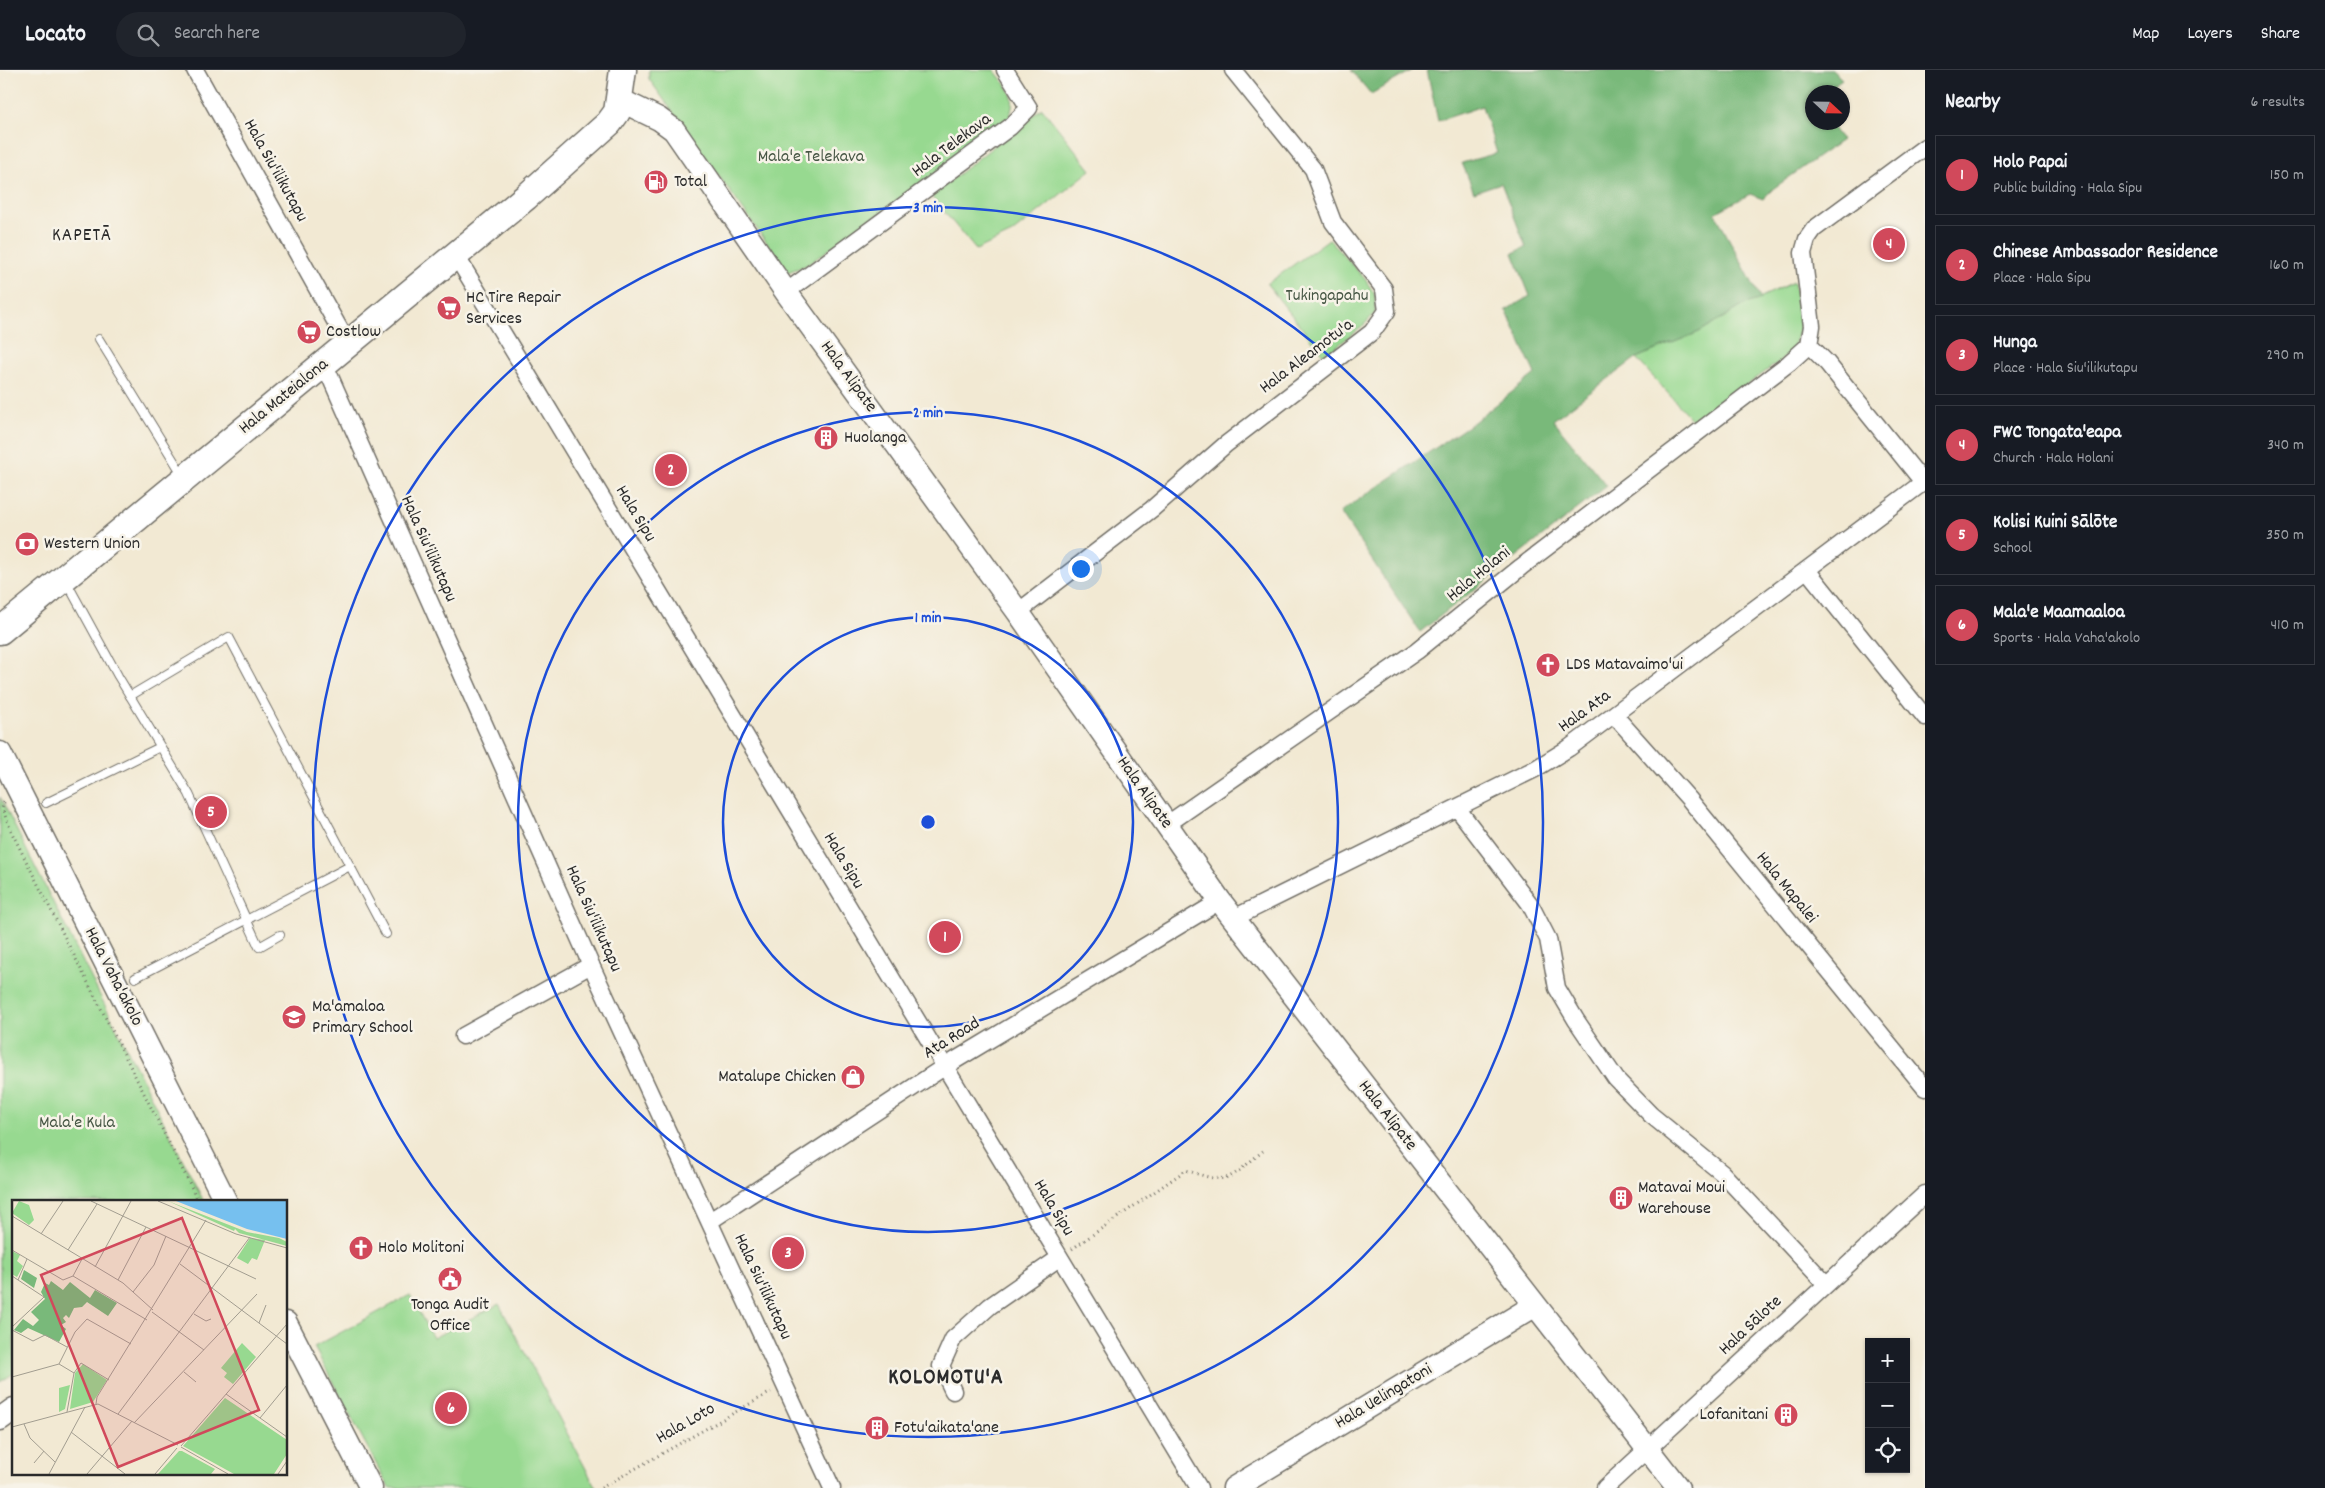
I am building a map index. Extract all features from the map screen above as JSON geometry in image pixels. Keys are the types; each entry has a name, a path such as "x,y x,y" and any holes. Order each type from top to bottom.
{"main road":[{"name":"Hala Mateialona","path":"1,629 526,197 599,133 617,112 623,70"}],"street":[{"name":"Hala Siu'ilikutapu","path":"196,70 348,344"},
{"name":"Hala Telekava","path":"786,292 1010,127 1029,108 1005,70"},
{"name":"Hala Aleamotu'a","path":"1018,612 1152,509 1225,445 1372,332 1387,310 1384,289 1333,222 1313,169 1233,70"},
{"name":"Hala Alipate","path":"618,98 659,119 674,130 786,292 1018,612 1227,910 1534,1306 1678,1488"},
{"path":"1924,482 1827,363 1809,345 1812,326 1803,254 1807,240 1814,229 1925,147"},
{"name":"Hala Sipu","path":"455,254 1059,1258 1200,1488"},
{"name":"Hala Holani","path":"1166,825 1417,651 1521,567 1789,363 1809,345"},
{"name":"Hala Siu'ilikutapu","path":"324,364 591,965 832,1488"},
{"name":"Hala Ata","path":"1227,910 1457,808 1535,769 1615,716 1924,482"},
{"path":"1807,570 1925,717"},
{"name":"Hala Mapalei","path":"1615,716 1688,799 1925,1088"},
{"name":"Hala Vaha'akolo","path":"0,753 225,1200"},
{"path":"1457,808 1530,904 1548,939 1557,988 1616,1079 1651,1115 1722,1173 1826,1284"},
{"name":"Ata Road","path":"710,1222 944,1067 1227,910"},
{"path":"463,1036 591,965"},
{"name":"Hala Sālote","path":"1605,1488 1925,1194"},
{"path":"953,1391 940,1366 953,1339 990,1306 1059,1258"},
{"name":"Hala Uelingatoni","path":"1234,1488 1534,1306"},
{"path":"288,1327 371,1488"},
{"path":"0,1419 12,1411"}],"lane":[{"path":"98,338 184,478"},
{"path":"64,577 130,696 188,794 258,947 280,935"},
{"path":"130,696 229,637 386,934"},
{"path":"46,803 160,747"},
{"path":"135,978 350,866"}],"path":[{"path":"6,796 2,808 12,833 198,1200"},
{"path":"1059,1258 1186,1170 1211,1179 1227,1179 1263,1151"},
{"name":"Hala Loto","path":"601,1488 785,1384"}],"green space":[{"name":"Mala'e Telekava","path":"649,70 994,70 1010,92 1012,110 1009,118 922,184 807,265 788,272 649,79"},
{"path":"1351,70 1413,70 1371,94"},
{"path":"1427,70 1832,70 1842,79 1834,85 1805,85 1805,130 1834,130 1842,140 1774,188 1763,199 1750,194 1715,213 1761,299 1746,304 1699,332 1636,358 1553,420 1607,486 1420,632 1340,512 1474,422 1535,374 1506,310 1530,296 1513,253 1526,247 1501,183 1474,192 1462,163 1497,153 1482,106 1438,121"},
{"path":"1042,108 1091,170 1012,233 976,250 931,196"},
{"name":"Tukingapahu","path":"1329,239 1365,279 1375,295 1375,313 1362,327 1324,356 1267,284"},
{"path":"1794,282 1801,327 1791,353 1695,423 1636,358 1699,332 1746,304"},
{"name":"Mala'e Kula","path":"0,797 203,1200 12,1200 12,1374 0,1382"},
{"path":"410,1295 433,1338 499,1304 596,1488 389,1488 314,1347"}],"place":[{"name":"Total","path":"656,182"},
{"name":"FWC Tongata'eapa","path":"1889,244"},
{"name":"HC Tire Repair Services","path":"449,308"},
{"name":"Costlow","path":"309,332"},
{"name":"Huolanga","path":"826,438"},
{"name":"Chinese Ambassador Residence","path":"671,470"},
{"name":"Western Union","path":"27,544"},
{"name":"LDS Matavaimo'ui","path":"1548,665"},
{"name":"Kolisi Kuini Sālōte","path":"211,812"},
{"name":"Holo Papai","path":"945,937"},
{"name":"Ma'amaloa Primary School","path":"294,1017"},
{"name":"Matalupe Chicken","path":"853,1077"},
{"name":"Matavai Moui Warehouse","path":"1621,1198"},
{"name":"Holo Molitoni","path":"361,1248"},
{"name":"Hunga","path":"788,1253"},
{"name":"Tonga Audit Office","path":"450,1279"},
{"name":"Mala'e Maamaaloa","path":"451,1408"},
{"name":"Lofanitani","path":"1786,1415"},
{"name":"Fotu'aikata'ane","path":"877,1428"}],"district":[{"name":"KAPETĀ","path":"82,236"},
{"name":"KOLOMOTU'A","path":"946,1378"}]}
